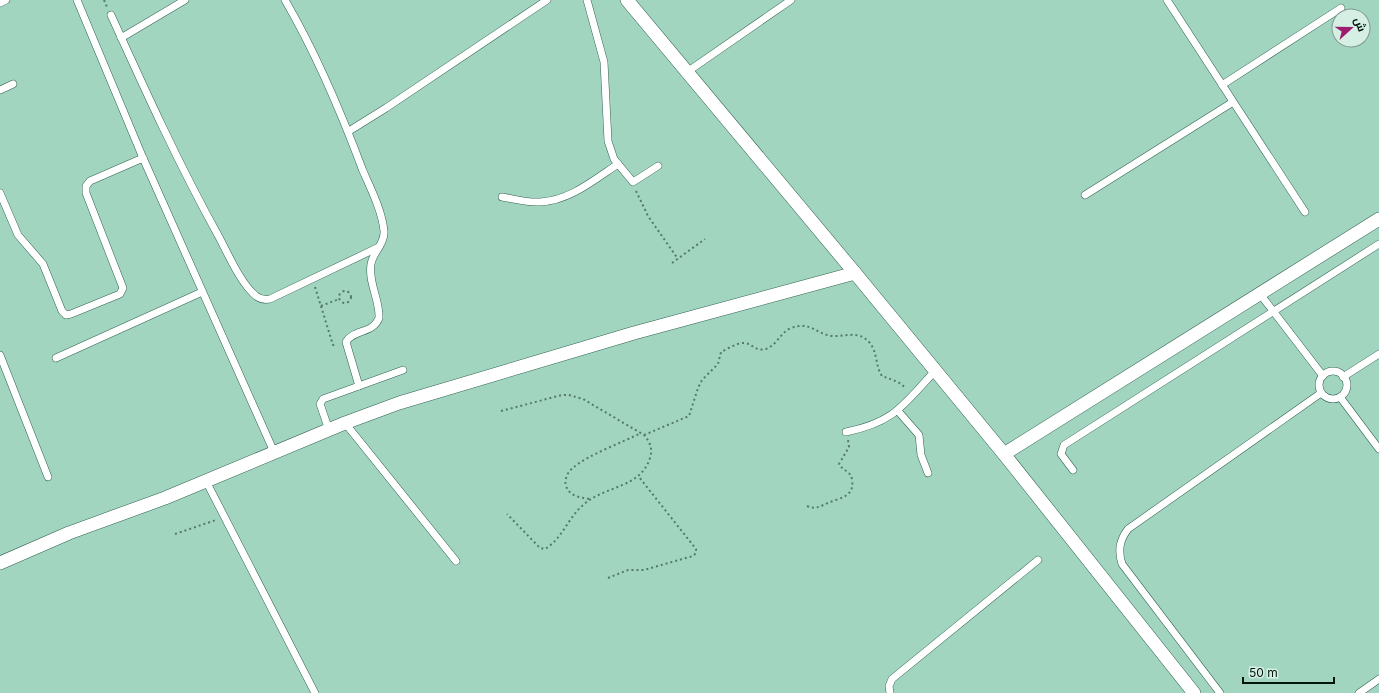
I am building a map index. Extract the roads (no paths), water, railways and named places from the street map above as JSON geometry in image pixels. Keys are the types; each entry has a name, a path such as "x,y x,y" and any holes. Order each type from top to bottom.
{"street":[{"path":"627,0 1004,454 1194,693"},
{"path":"1004,454 1379,220"},
{"path":"0,563 69,533 206,481 345,423 446,388 634,333 855,273"}],"lane":[{"path":"0,3 6,0"},
{"path":"77,0 143,158 274,452"},
{"path":"121,38 185,0"},
{"path":"285,0 309,41 349,131 377,205 384,230 383,239 373,257 370,270 379,314 377,322 372,328 349,338 346,342 359,386"},
{"path":"349,131 386,108 547,0"},
{"path":"587,0 604,62 608,141 612,154 633,182 658,166"},
{"path":"687,72 791,0"},
{"path":"1167,0 1305,212"},
{"path":"1222,85 1331,14"},
{"path":"110,15 187,177 246,285 255,295 266,299 379,247"},
{"path":"0,90 13,84"},
{"path":"1085,196 1233,102"},
{"path":"0,193 18,235 43,264 62,311 66,315 71,314 120,294 123,288 86,193 86,186 90,181 143,158"},
{"path":"502,197 535,202 561,198 578,190 618,164"},
{"path":"1073,470 1061,454 1064,446 1379,244"},
{"path":"56,358 202,292"},
{"path":"1260,294 1323,376"},
{"path":"1343,377 1379,354"},
{"path":"0,355 48,477"},
{"path":"329,430 321,407 321,401 325,398 403,370"},
{"path":"846,432 874,425 898,411 935,371"},
{"path":"1331,372 1340,374 1343,377 1346,386 1340,397 1330,399 1321,393 1319,384 1323,376 1331,372"},
{"path":"1220,693 1122,564 1120,557 1120,542 1128,530 1321,393"},
{"path":"1340,397 1379,449"},
{"path":"898,411 919,435 921,455 928,473"},
{"path":"345,423 456,561"},
{"path":"206,481 315,693"},
{"path":"890,693 889,686 892,679 1038,560"},
{"path":"1359,693 1379,679"}]}
